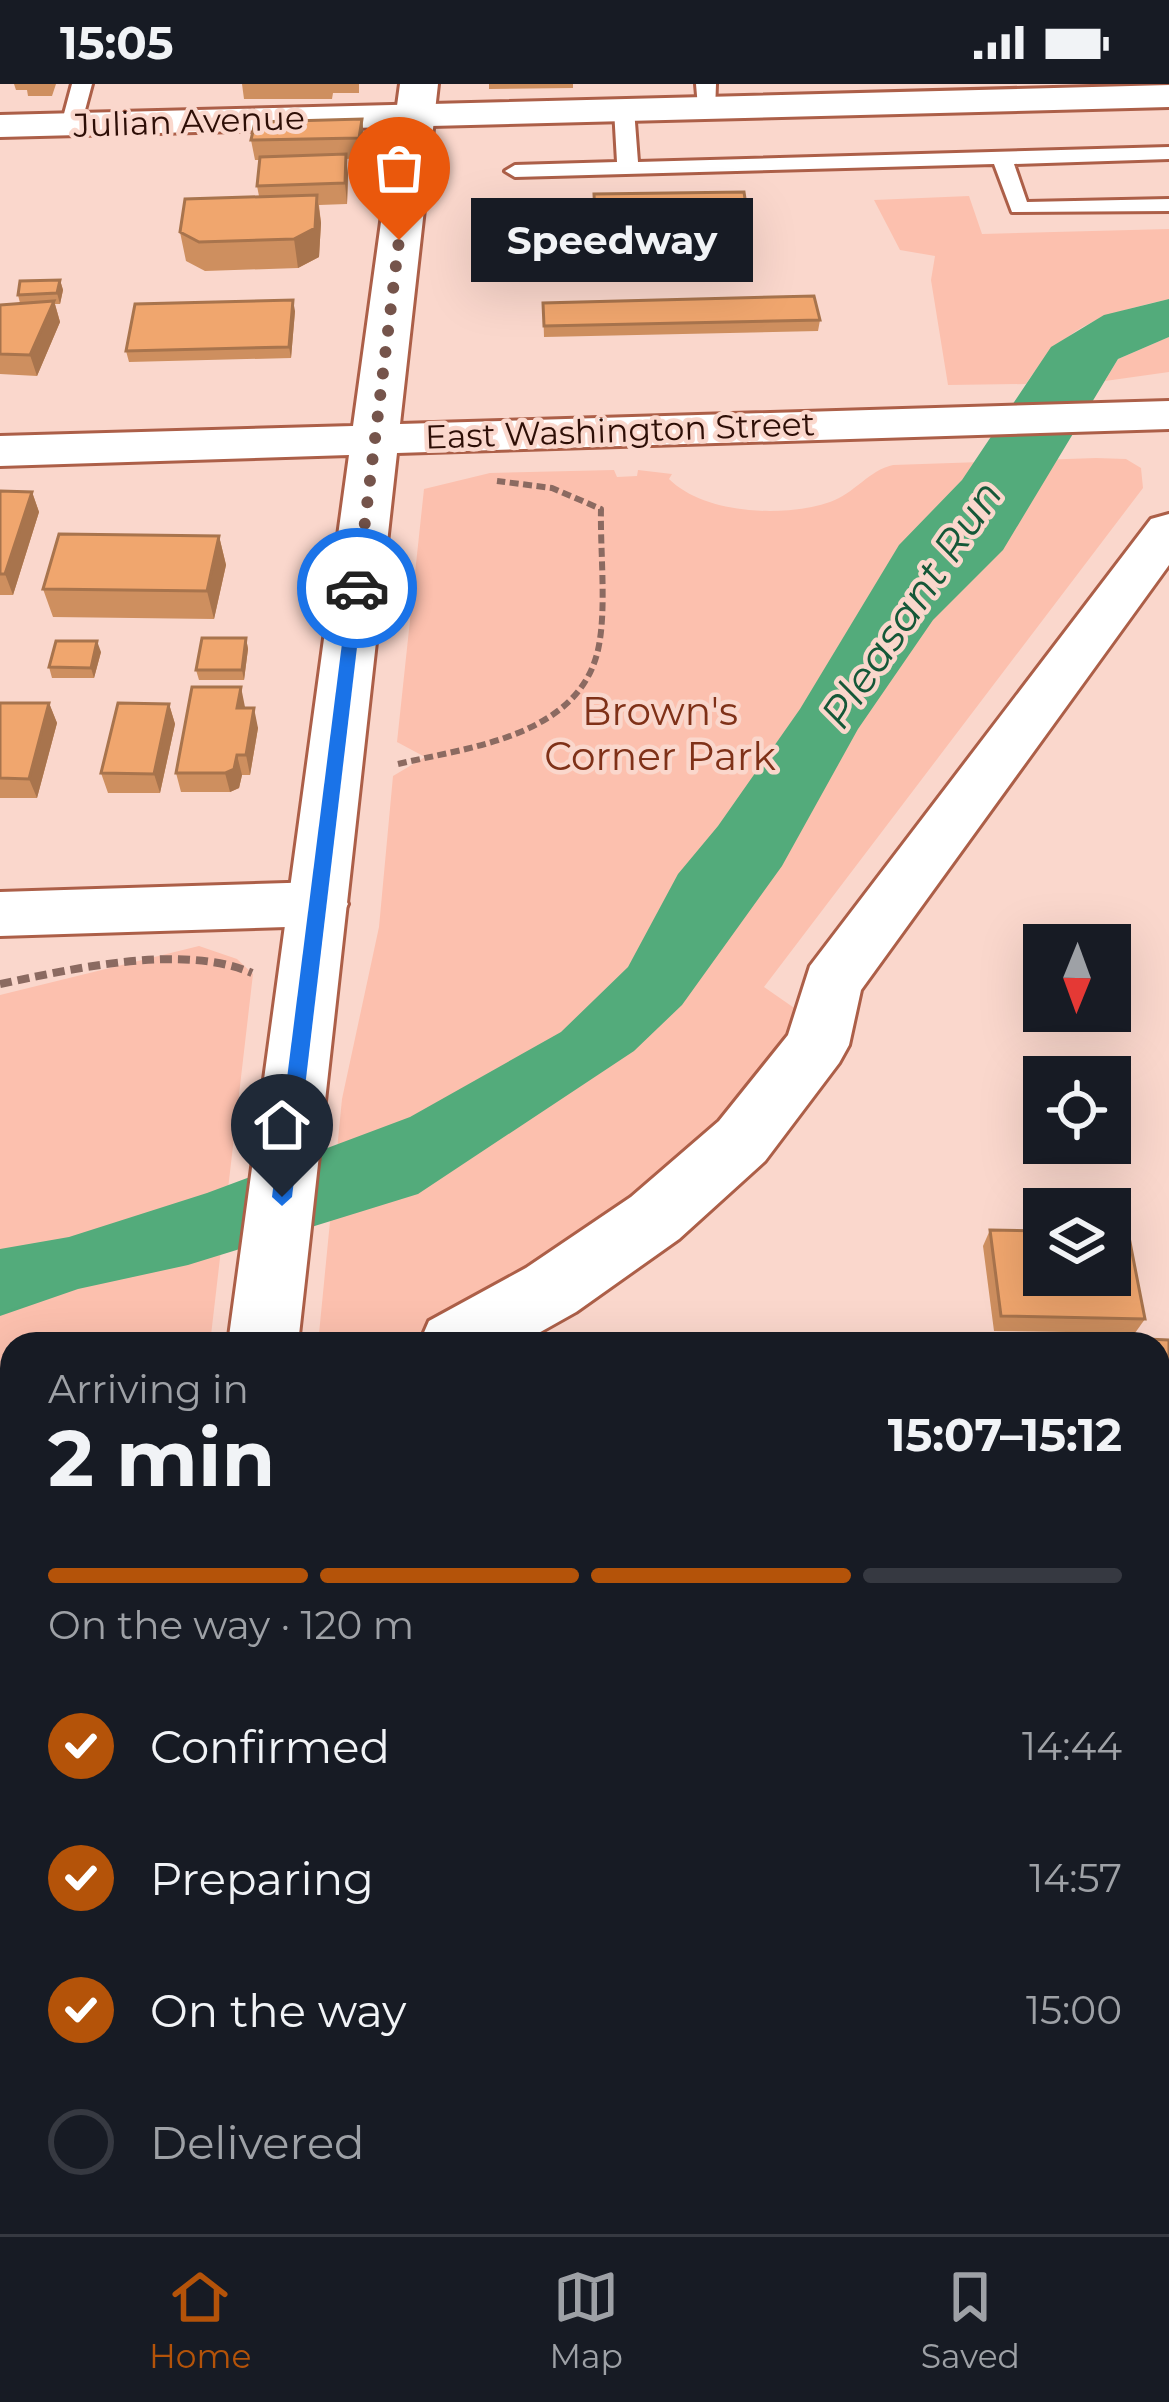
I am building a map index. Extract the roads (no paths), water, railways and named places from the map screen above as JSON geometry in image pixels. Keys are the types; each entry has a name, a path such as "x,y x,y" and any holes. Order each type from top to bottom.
{"main road":[{"path":"265,1332 293,1108 300,904 374,437 417,99"},
{"name":"East Washington Street","path":"0,451 1155,416"},
{"path":"476,1332 551,1290 655,1218 758,1124 817,1045 832,982 1169,530"}],"street":[{"name":"Julian Avenue","path":"0,127 417,99 624,109 707,95 1169,96"},
{"path":"0,914 300,904"}],"lane":[{"path":"71,124 82,84"},
{"path":"624,109 628,169"},
{"path":"515,171 1169,153"},
{"path":"1002,158 1019,208 1169,205"}],"water":[{"name":"Pleasant Run","path":"1169,299 1169,337 1118,359 1003,550 933,620 858,729 782,866 682,1005 634,1051 418,1194 188,1265 78,1289 0,1316 0,1249 69,1237 207,1193 410,1117 561,1032 628,967 678,874 718,826 800,709 899,545 962,480 1051,347 1104,315"}],"place":[{"name":"Speedway","path":"399,240"}],"park label":[{"name":"Brown's Corner Park","path":"660,734"}]}
